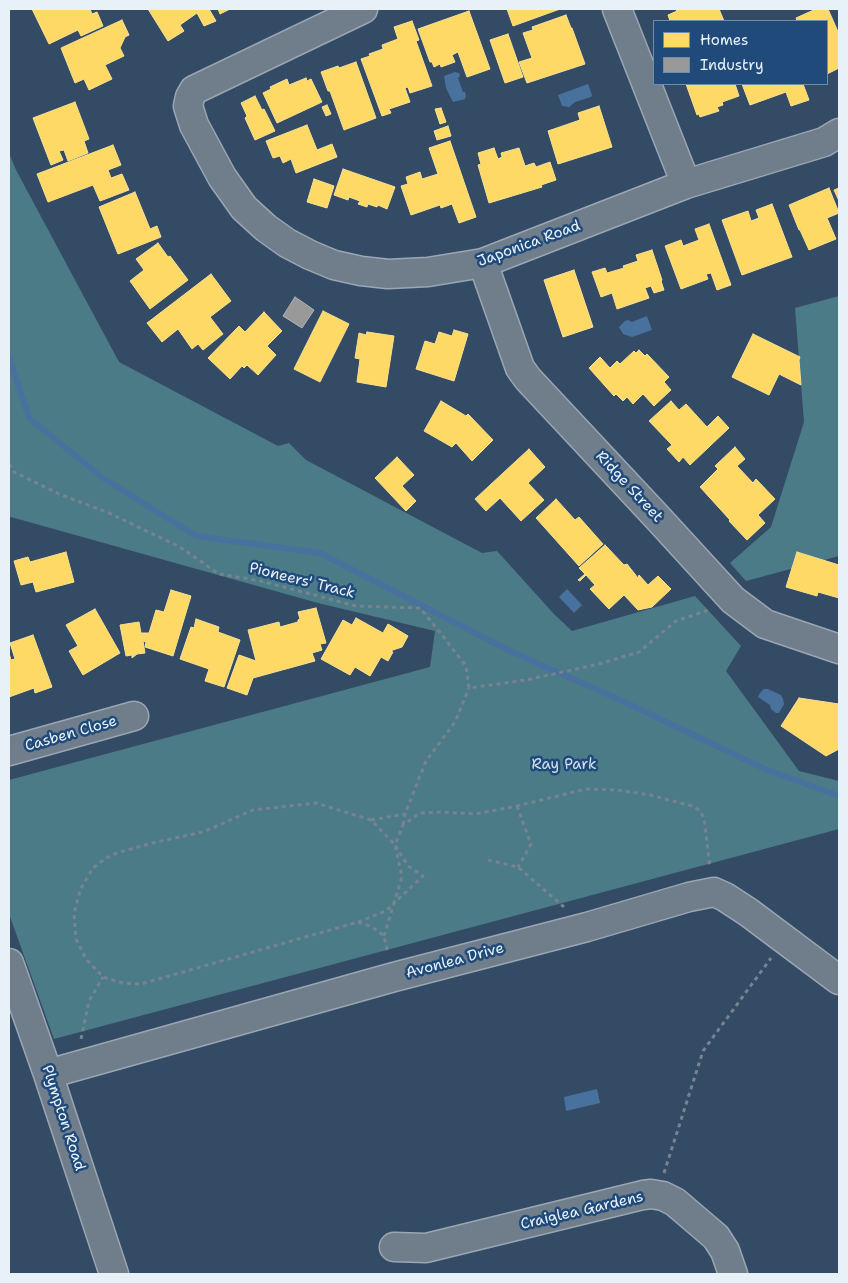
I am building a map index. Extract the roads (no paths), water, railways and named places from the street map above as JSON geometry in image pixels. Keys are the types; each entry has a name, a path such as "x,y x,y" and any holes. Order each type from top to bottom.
{"street":[{"name":"Japonica Road","path":"363,9 194,90 188,106 194,125 222,177 244,208 266,228 287,243 334,265 388,274 428,272 483,263 686,184 824,142 839,133"},
{"path":"617,9 686,184"},
{"name":"Ridge Street","path":"483,263 523,374 733,600 765,624 839,649"},
{"name":"Casben Close","path":"9,751 134,716"},
{"name":"Avonlea Drive","path":"48,1074 394,977 587,927 689,897 714,892 748,912 839,980"},
{"name":"Plympton Road","path":"9,963 114,1274"},
{"name":"Craiglea Gardens","path":"394,1247 426,1248 643,1195 657,1195 664,1196 675,1202 716,1237 725,1251 733,1274"}],"water":[{"path":"455,72 459,73 460,76 458,78 466,96 465,99 453,102 446,88 444,76"},
{"path":"588,84 591,97 575,102 569,107 562,106 558,95"},
{"path":"647,316 652,330 632,337 623,334 619,327 625,321 632,322"},
{"path":"567,589 582,605 574,613 559,597"},
{"path":"764,689 781,695 784,704 779,713 776,713 771,709 770,705 758,697"},
{"path":"597,1089 600,1103 566,1111 564,1097"}],"waterway":[{"path":"9,357 29,418 103,478 196,536 320,553 510,651 616,698 765,769 839,796"}],"park label":[{"name":"Ray Park","path":"564,765"}]}
